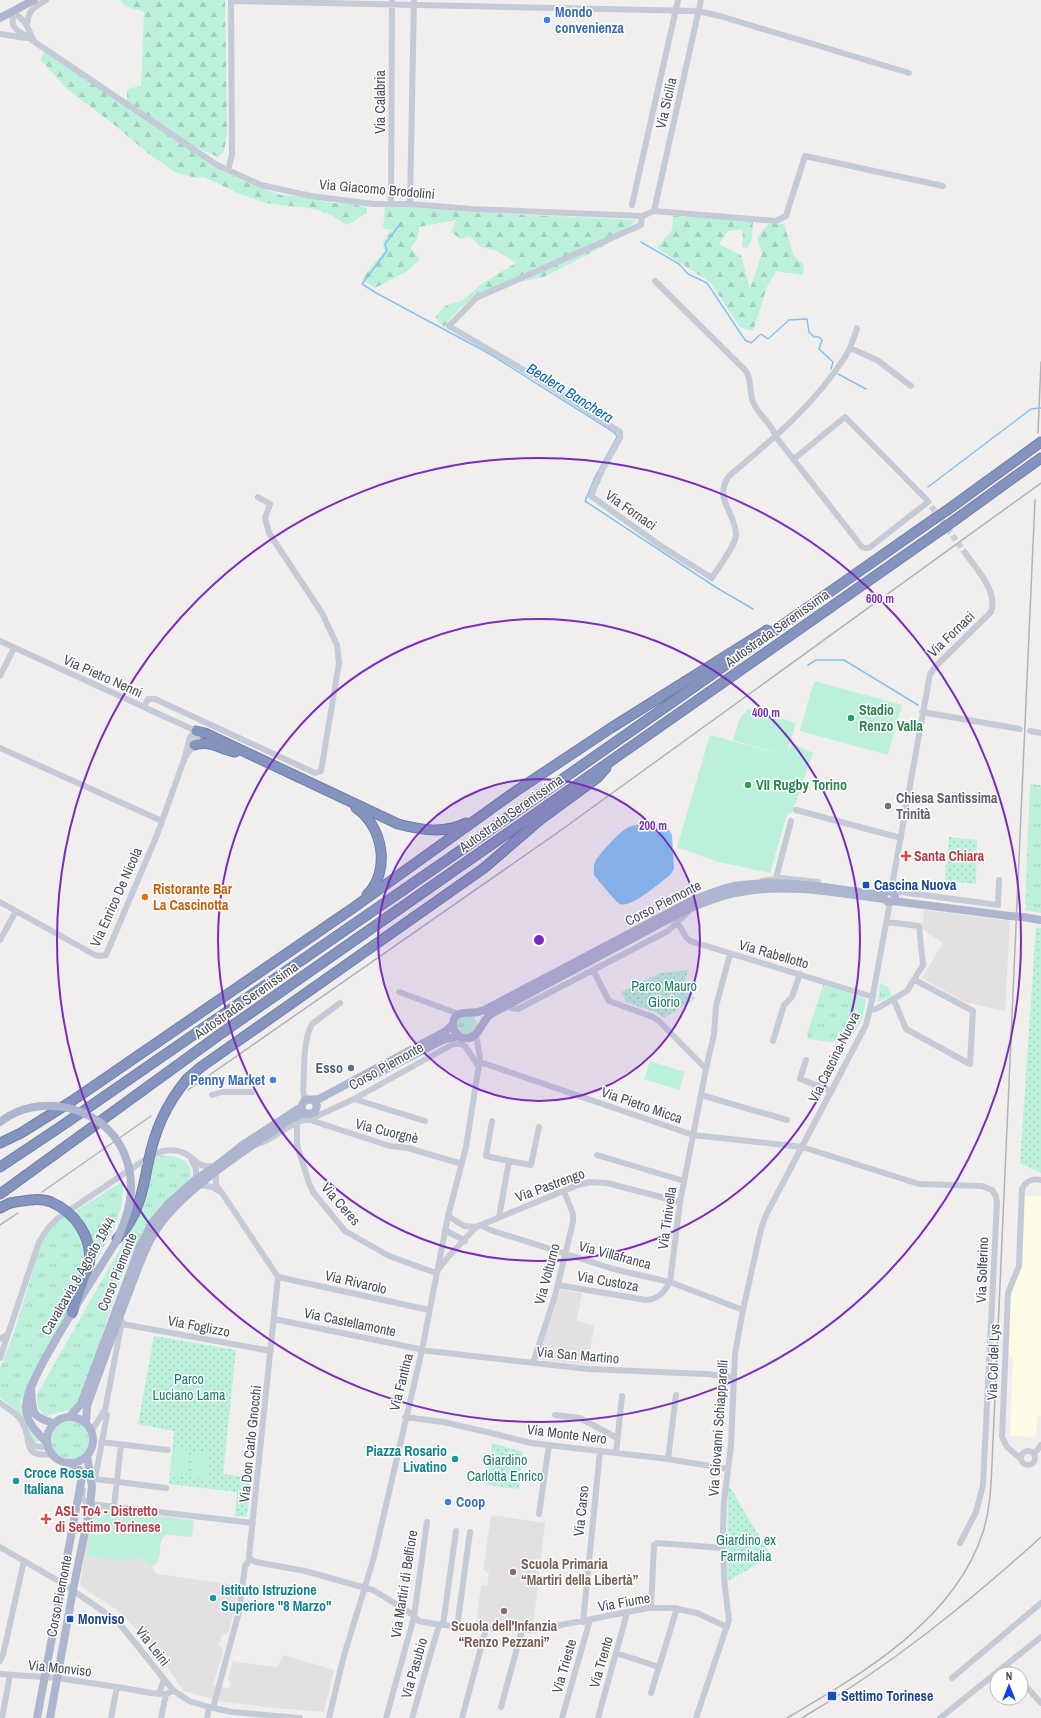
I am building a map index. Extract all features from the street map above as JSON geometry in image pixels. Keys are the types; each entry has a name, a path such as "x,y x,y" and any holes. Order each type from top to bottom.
{"highway":[{"name":"Autostrada Serenissima","path":"0,1167 431,871 866,568 1041,442"},
{"name":"Autostrada Serenissima","path":"0,1194 219,1035 941,530 1041,458"},
{"path":"196,731 205,733 379,816 415,829 430,831 446,829 462,825 475,819 611,728 866,568"},
{"path":"196,731 203,737 238,752 362,812 371,823 381,848 381,865 372,889 353,908"},
{"path":"194,745 208,743 238,752"},
{"path":"116,1240 127,1229 136,1212 158,1126 172,1099 187,1080 201,1067 484,868 540,820 598,778 615,758"},
{"path":"0,1143 21,1134 72,1101 353,908 516,791"},
{"path":"0,1208 10,1203 37,1200 50,1202 68,1212 84,1233 89,1245 89,1264 72,1313"}],"main road":[{"path":"0,18 34,0"},
{"name":"Corso Piemonte","path":"471,1012 477,1012 488,1008 693,900 734,886 781,883 890,897"},
{"name":"Corso Piemonte","path":"475,1034 482,1022 487,1017 684,911 729,894 767,889 890,897"},
{"path":"890,897 1010,913 1041,920"},
{"path":"1023,915 1041,915"},
{"path":"467,1011 471,1012 480,1020 475,1034 459,1036 454,1029 453,1024 456,1016 467,1011"},
{"name":"Corso Piemonte","path":"70,1416 81,1404 140,1246 152,1223 168,1204 216,1169 291,1119 307,1105 319,1100 446,1031 453,1024"},
{"name":"Corso Piemonte","path":"216,1169 244,1144 307,1105 445,1039 459,1036"},
{"name":"Cavalcavia 8 Agosto 1944","path":"0,1122 7,1116 22,1109 48,1105 73,1108 89,1115 110,1132 122,1150 127,1161 131,1192 126,1221 46,1356 26,1400 26,1414 32,1427 47,1444"},
{"name":"Corso Piemonte","path":"86,1422 87,1406 146,1248 159,1226 198,1182"},
{"path":"31,1387 32,1404 35,1414 38,1418 53,1423"},
{"path":"70,1416 81,1418 86,1422 92,1430 94,1444 87,1456 76,1462 70,1463 63,1462 52,1455 47,1444 47,1436 53,1423 64,1417 70,1416"},
{"name":"Corso Piemonte","path":"50,1718 90,1504 92,1486 87,1456"},
{"path":"70,1463 80,1470 82,1477"},
{"name":"Corso Piemonte","path":"37,1718 82,1477"}],"street":[{"path":"27,24 28,15 33,7 46,0"},
{"path":"228,170 232,155 231,0 392,2 698,11 720,16 909,73"},
{"name":"Via Sicilia","path":"632,205 678,0"},
{"name":"Via Sicilia","path":"654,211 701,0"},
{"name":"Via Calabria","path":"391,204 392,2"},
{"path":"410,204 414,3"},
{"path":"12,12 20,16 27,24 33,40"},
{"name":"Via Giacomo Brodolini","path":"12,12 13,25 17,30 217,165 261,185 311,196 373,204 410,204 471,209 642,216"},
{"name":"Via Giacomo Brodolini","path":"0,34 33,40"},
{"path":"617,214 632,205 642,216 654,211 776,221 786,216 806,156 944,186"},
{"name":"Via Fornaci","path":"642,216 641,225 476,298 449,326 534,376 620,432 620,438 602,470 591,496 661,546 712,578 734,543 736,535 723,496 722,488 729,476 776,437"},
{"path":"655,281 746,371 749,377 753,402 774,431 776,437 862,547 869,548 927,500 845,416 794,459"},
{"path":"776,437 828,380 846,356 857,328"},
{"path":"850,348 877,360 911,386"},
{"path":"144,707 148,699 155,699 315,773 321,771 339,663 337,645 314,600 269,533 265,518 270,504 258,497"},
{"name":"Via Fornaci","path":"922,712 930,674 935,667 991,612 994,604 988,586 966,554"},
{"name":"Via Pietro Nenni","path":"0,642 196,731"},
{"path":"0,676 14,648"},
{"path":"922,712 1020,729"},
{"name":"Via Cascina Nuova","path":"802,1147 866,1025 873,997 887,922 922,712"},
{"name":"Via Enrico De Nicola","path":"184,760 194,745 197,736 196,731"},
{"name":"Via Enrico De Nicola","path":"0,902 95,955 106,955 162,821 184,760 190,737 196,731"},
{"path":"1030,731 1041,733"},
{"path":"0,748 162,821"},
{"path":"796,810 901,838"},
{"path":"776,878 791,821"},
{"path":"734,886 776,878 833,884 842,890"},
{"path":"890,897 901,892 998,905 999,880"},
{"name":"Corso Piemonte","path":"509,1005 511,1008 518,1009 668,931 687,913 699,905"},
{"path":"0,940 16,911"},
{"name":"Via Rabellotto","path":"677,922 688,939 730,954 873,997"},
{"path":"870,1010 876,1009 894,1000 907,991 923,965 919,926 887,922"},
{"name":"Via Tinivella","path":"670,1282 680,1202 714,1034 716,1006 730,954"},
{"path":"593,970 609,1001 659,1021 706,1069"},
{"path":"773,1041 784,1005 792,997 800,974"},
{"path":"894,1000 906,1029 970,1064 973,1011 915,980"},
{"path":"399,992 459,1014"},
{"path":"307,1105 305,1052 310,1028 312,1024 340,1002"},
{"name":"Via Fantina","path":"329,1718 343,1659 374,1556 405,1417 422,1350 448,1216 462,1164 479,1064 475,1034"},
{"name":"Corso Piemonte","path":"255,1144 266,1141 297,1122 307,1105 354,1099 448,1046 461,1044 479,1064"},
{"path":"394,1077 416,1060 421,1051"},
{"path":"806,1060 800,1079 832,1091"},
{"name":"Via Pietro Micca","path":"479,1064 693,1135 802,1147"},
{"path":"212,1095 222,1092 252,1092"},
{"path":"701,1095 787,1120"},
{"path":"354,1099 425,1121"},
{"name":"Via Cuorgnè","path":"307,1105 390,1146 408,1148 462,1164"},
{"path":"492,1120 486,1156 531,1165 539,1127"},
{"name":"Via Ceres","path":"297,1122 298,1145 309,1183 316,1196 345,1231 389,1256 436,1273"},
{"name":"Via Giovanni Schiapparelli","path":"696,1718 727,1627 729,1617 724,1588 723,1508 731,1446 735,1354 743,1310 763,1222 802,1147"},
{"name":"Via Solferino","path":"802,1147 920,1184 982,1186 992,1190 996,1196 986,1448 983,1485 976,1512 960,1543"},
{"path":"155,1154 174,1150 186,1154 200,1165 216,1169 216,1185 278,1277"},
{"name":"Via Tinivella","path":"597,1155 684,1181"},
{"path":"0,1358 38,1242 48,1228 58,1218 146,1159"},
{"path":"191,1159 196,1169 198,1182 212,1187 222,1194"},
{"path":"499,1217 509,1161"},
{"name":"Via Col del Lys","path":"1020,1458 1006,1447 1002,1437 1008,1293 1019,1266 1022,1189 1028,1181 1035,1179 1041,1180"},
{"name":"Via Pastrengo","path":"436,1273 449,1256 479,1226 584,1183 602,1182 680,1202"},
{"name":"Via Volturno","path":"533,1363 558,1285 574,1217 564,1191"},
{"path":"448,1216 464,1226 479,1226"},
{"name":"Via Villafranca","path":"479,1226 617,1270 670,1282 743,1310"},
{"path":"445,1230 465,1241"},
{"name":"Via Rivarolo","path":"278,1277 429,1310"},
{"name":"Via Don Carlo Gnocchi","path":"207,1718 240,1612 245,1566 250,1559 249,1556 278,1277"},
{"name":"Via Custoza","path":"558,1285 646,1300 662,1294 670,1282"},
{"path":"92,1430 102,1414 122,1324 123,1307"},
{"name":"Via Castellamonte","path":"274,1319 422,1350"},
{"name":"Via Foglizzo","path":"122,1324 271,1351"},
{"path":"0,1338 8,1334"},
{"name":"Via San Martino","path":"422,1350 604,1371 706,1374 734,1377"},
{"path":"668,1460 676,1395"},
{"path":"616,1453 622,1396"},
{"path":"0,1403 19,1416 23,1421 29,1449 37,1454 52,1455"},
{"path":"86,1422 102,1414 107,1415 95,1479 166,1488"},
{"path":"555,1415 580,1418 617,1438"},
{"name":"Via Monte Nero","path":"405,1417 443,1422 491,1432 527,1442 728,1469"},
{"path":"27,1435 34,1446 42,1447 47,1444"},
{"path":"102,1442 168,1450"},
{"path":"114,1506 121,1445"},
{"path":"538,1514 549,1445"},
{"path":"1034,1454 1030,1451 1026,1451 1022,1453 1020,1458 1024,1464 1031,1464 1034,1461 1034,1454 1041,1445"},
{"name":"Via Carso","path":"583,1622 600,1451"},
{"path":"82,1477 84,1482 82,1498 90,1504 253,1523"},
{"name":"Via Martiri di Belfiore","path":"386,1718 414,1617 427,1522"},
{"name":"Via Pasubio","path":"412,1718 441,1625 456,1531"},
{"path":"457,1627 470,1532"},
{"path":"651,1608 654,1545 657,1543 723,1548"},
{"name":"Via Leinì","path":"0,1547 73,1590 119,1623 174,1691 189,1701 211,1708 266,1717 300,1718"},
{"name":"Via Fiume","path":"250,1559 256,1562 305,1571 373,1590 410,1612 419,1620 441,1625 486,1629 535,1630 651,1608 677,1608 697,1614 727,1627"},
{"path":"0,1661 4,1655 24,1561"},
{"path":"952,1678 1041,1603"},
{"path":"651,1693 677,1608"},
{"name":"Via Trento","path":"598,1718 627,1613"},
{"name":"Via Trieste","path":"562,1718 590,1620"},
{"path":"462,1718 486,1629"},
{"path":"501,1707 522,1630"},
{"path":"940,1718 1041,1637"},
{"path":"616,1653 659,1667"},
{"name":"Via Monviso","path":"0,1674 57,1678 163,1694"},
{"path":"2,1718 10,1675"},
{"path":"161,1718 164,1679"},
{"path":"111,1718 118,1687"},
{"path":"1029,1690 1041,1703"},
{"path":"163,1694 174,1691"}],"shaded area":[{"path":"924,910 1010,921 1005,1011 964,1002 922,978 943,943 922,929"},
{"path":"1024,1196 1041,1196 1041,1416 1037,1417 1036,1437 1010,1436 1013,1357 1007,1356 1010,1294 1019,1273"},
{"path":"561,1289 582,1293 577,1321 594,1325 588,1365 537,1359"},
{"path":"91,1507 194,1520 192,1537 166,1535 162,1539 160,1555 157,1563 152,1567 156,1574 237,1585 234,1613 228,1633 222,1635 219,1645 222,1647 223,1653 213,1685 229,1689 231,1681 228,1681 233,1660 236,1662 278,1667 283,1655 334,1670 324,1712 224,1702 184,1691 152,1645 117,1610 80,1586"},
{"name":"Scuola Primaria “Martiri della Libertà”","path":"491,1515 545,1523 533,1627 476,1625 481,1585 487,1586 489,1574 483,1570"}],"green space":[{"path":"120,0 225,0 227,132 224,152 218,157 174,138 214,167 248,183 281,195 303,197 333,203 353,204 367,208 367,213 347,225 331,215 315,209 265,203 240,194 204,177 196,178 175,172 149,154 112,123 67,89 41,60 44,52 127,106 127,89 141,86 144,12 125,6"},
{"path":"385,207 410,207 467,212 637,220 606,245 544,277 497,286 474,296 456,312 444,327 435,317 445,306 463,300 483,283 516,263 498,251 481,247 470,236 461,239 451,232 456,220 419,227 418,237 411,248 420,259 407,271 375,288 362,279 384,251 383,242 392,230 383,228"},
{"path":"673,216 753,221 752,239 747,248 742,247 743,229 728,231 719,244 741,255 750,289 762,253 757,238 768,224 784,224 794,257 804,264 803,275 776,271 767,287 753,331 740,327 710,282 657,248 672,230"},
{"name":"Stadio Renzo Valla","path":"814,681 902,705 888,755 800,731"},
{"name":"VII Rugby Torino","path":"748,709 796,723 787,753 792,743 813,753 792,813 787,814 770,873 715,861 677,847 710,735 787,756 733,740 740,718"},
{"path":"1030,784 1041,785 1041,913 1024,910 1027,906 1025,905"},
{"path":"949,837 977,840 976,884 945,881"},
{"path":"1036,927 1041,928 1041,1173 1020,1163"},
{"name":"Parco Mauro Giorio","path":"688,970 685,983 695,999 664,1018 655,1012 626,1002 621,992 660,973"},
{"path":"880,983 887,986 892,996 878,1002"},
{"path":"823,985 866,999 862,1020 850,1039 831,1042 808,1039 807,1034"},
{"path":"467,1015 474,1018 477,1025 474,1032 467,1035 460,1032 457,1025 460,1018"},
{"path":"650,1061 685,1072 679,1090 644,1079"},
{"path":"162,1155 173,1156 186,1163 191,1171 191,1177 143,1231 120,1281 79,1404 73,1409 46,1416 38,1406 37,1394 137,1219 145,1200 154,1159"},
{"path":"123,1181 123,1194 119,1216 93,1267 90,1235 74,1212"},
{"path":"66,1216 82,1241 84,1251 83,1269 79,1288 62,1328 20,1402 39,1442 34,1442 15,1409 0,1398 0,1368 14,1333 41,1244 50,1229"},
{"name":"Parco Luciano Lama","path":"154,1336 236,1350 223,1474 251,1478 247,1517 235,1516 237,1492 169,1484 174,1431 138,1424"},
{"path":"66,1421 74,1421 81,1424 86,1429 89,1440 86,1451 81,1456 74,1459 66,1459 59,1456 54,1451 51,1444 51,1436 54,1429 59,1424"},
{"name":"Giardino Carlotta Enrico","path":"492,1443 523,1452 519,1489 486,1485"},
{"path":"174,1449 189,1450 186,1476 171,1475"},
{"path":"194,1451 210,1453 207,1479 191,1477"},
{"name":"Giardino ex Farmitalia","path":"728,1484 771,1556 727,1582"},
{"path":"94,1509 193,1521 191,1536 166,1534 161,1538 157,1561 150,1567 142,1558 135,1558 130,1561 87,1556"}],"water":[{"path":"660,823 667,827 672,835 674,869 671,874 639,899 625,904 620,904 594,875 595,862 611,842 625,829 637,825"}],"waterway":[{"name":"Bealera Banchera","path":"401,223 385,244 387,251 362,284 490,354 615,433 617,437 595,477 585,501 717,588 753,609"},
{"path":"641,242 679,264 688,274 707,283 745,340 751,343 761,334 768,339 789,320 807,319 809,332 814,337 819,337 822,340 819,349 833,362 831,369"},
{"path":"838,374 866,389"},
{"path":"928,487 1031,409 1041,408"},
{"name":"Bealera Banchera","path":"808,665 816,660 844,660 918,705"}],"tunnel":[{"path":"926,499 966,554"}],"railway":[{"path":"1038,433 1041,362"},
{"path":"188,1090 557,833 1041,483"},
{"path":"787,1718 875,1663 903,1642 928,1618 951,1592 970,1563 983,1532 987,1515 992,1473 1035,500"},
{"path":"42,1192 151,1116"},
{"path":"0,1225 18,1213"},
{"path":"802,1718 835,1698 897,1656 955,1611 1041,1537"}],"place":[{"name":"Mondo convenienza","path":"547,20"},
{"name":"Stadio Renzo Valla","path":"851,718"},
{"name":"VII Rugby Torino","path":"748,785"},
{"name":"Chiesa Santissima Trinità","path":"888,806"},
{"name":"Santa Chiara","path":"906,856"},
{"name":"Cascina Nuova","path":"866,885"},
{"name":"Ristorante Bar La Cascinotta","path":"145,897"},
{"name":"Esso","path":"351,1068"},
{"name":"Penny Market","path":"273,1080"},
{"name":"Piazza Rosario Livatino","path":"455,1459"},
{"name":"Croce Rossa Italiana","path":"16,1481"},
{"name":"Coop","path":"448,1502"},
{"name":"ASL To4 - Distretto di Settimo Torinese","path":"46,1519"},
{"name":"Scuola Primaria “Martiri della Libertà”","path":"513,1572"},
{"name":"Istituto Istruzione Superiore \"8 Marzo\"","path":"213,1598"},
{"name":"Scuola dell'Infanzia “Renzo Pezzani”","path":"504,1611"},
{"name":"Monviso","path":"70,1619"},
{"name":"Settimo Torinese","path":"832,1696"}]}
